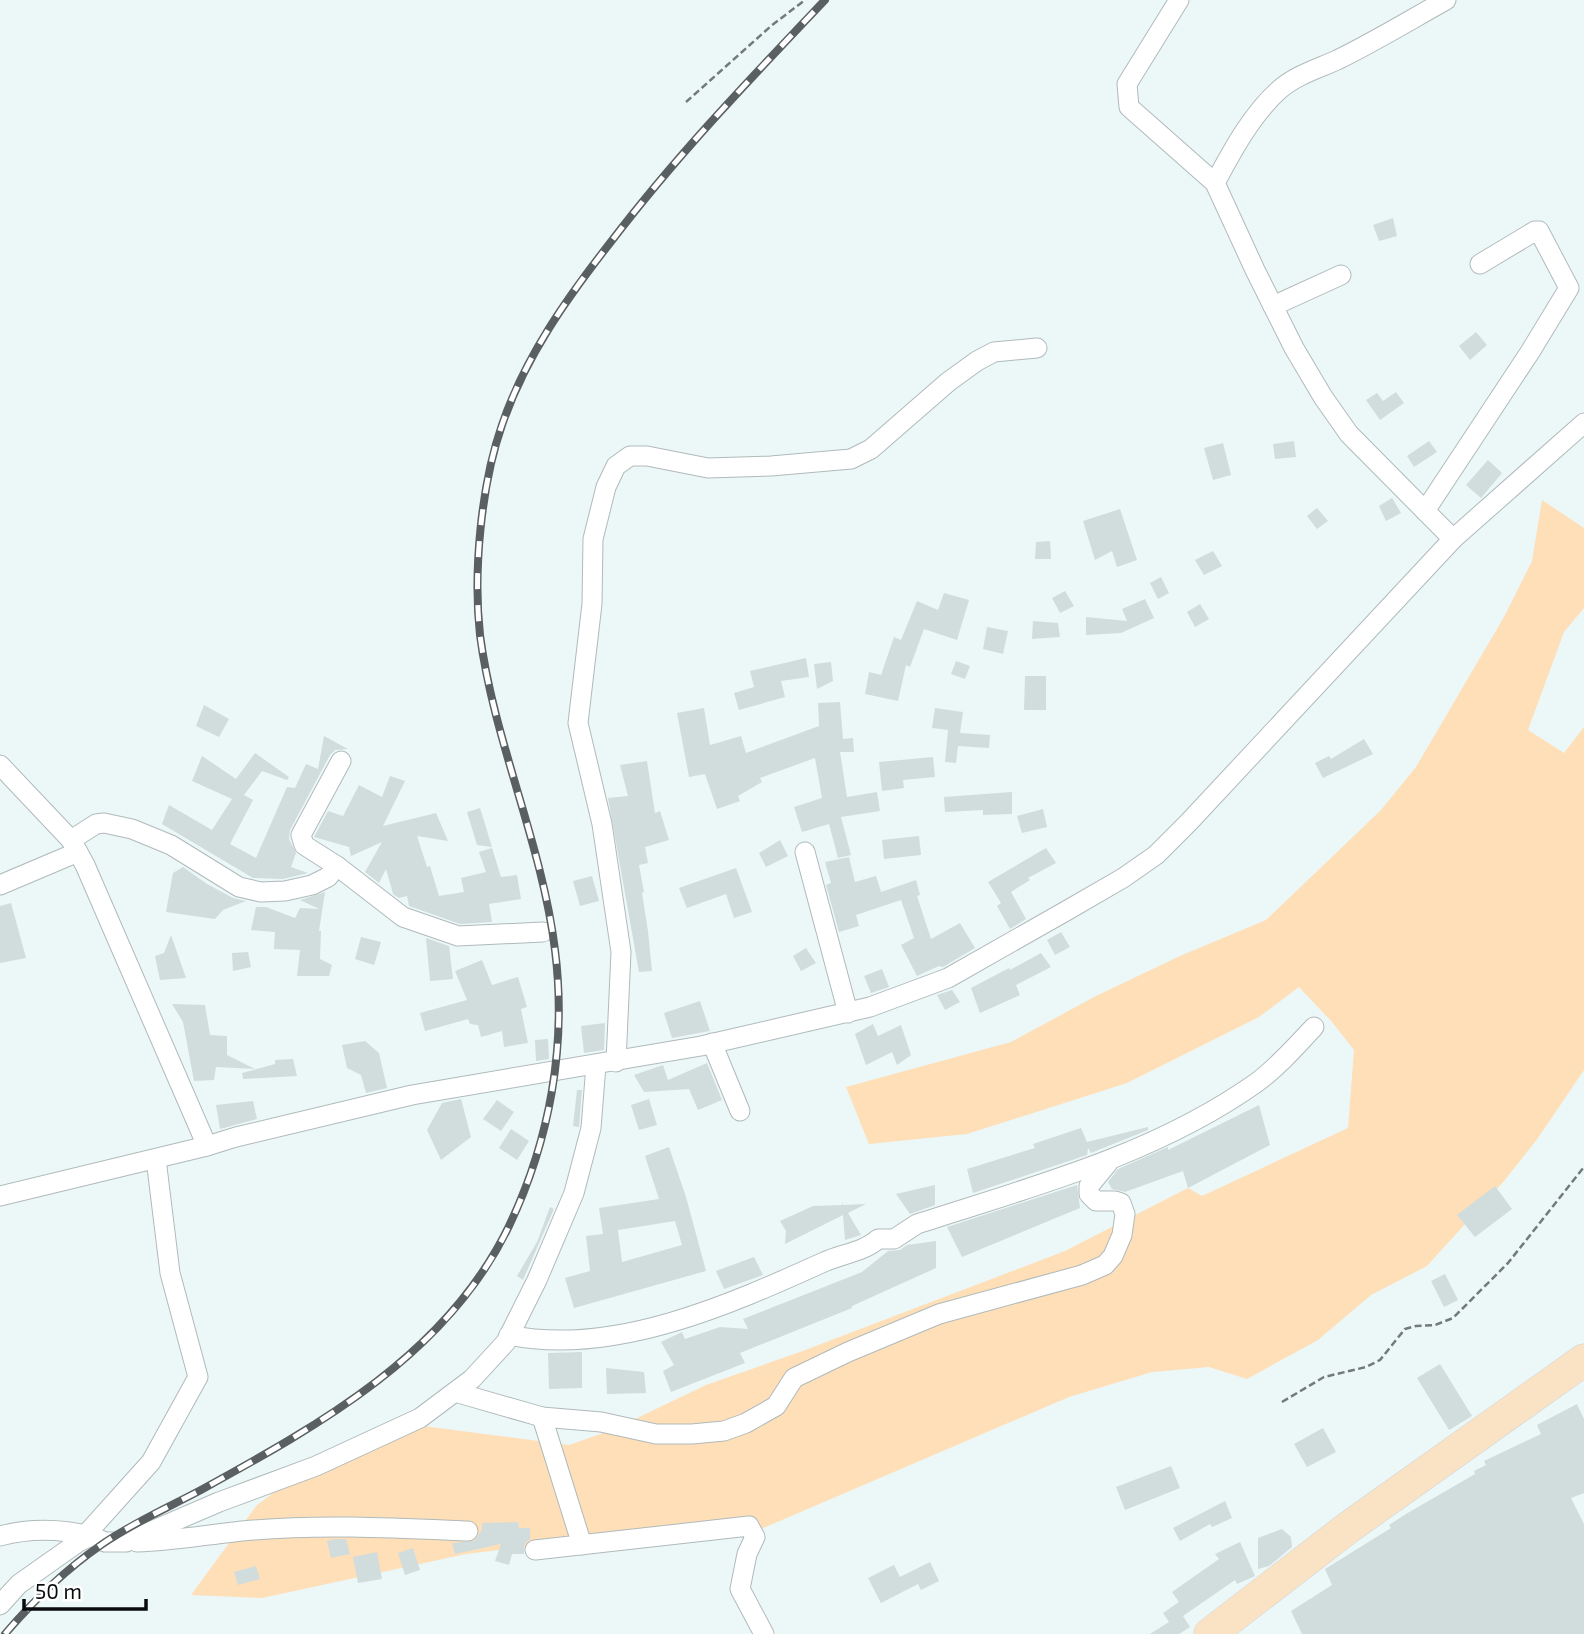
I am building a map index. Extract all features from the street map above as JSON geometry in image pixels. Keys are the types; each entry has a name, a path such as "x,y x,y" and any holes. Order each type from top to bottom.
{"main road":[{"path":"1210,1634 1349,1527 1584,1360"}],"street":[{"path":"1179,0 1127,84 1129,107 1215,183 1273,306 1323,397 1349,434 1453,539"},
{"path":"1215,183 1262,108 1279,89 1295,78 1337,60 1446,0"},
{"path":"1425,511 1569,288 1538,231 1480,264"},
{"path":"1273,306 1342,275"},
{"path":"616,1062 621,951 602,824 578,723 591,616 593,539 606,487 616,466 630,456 647,456 708,468 771,466 851,458 871,449 948,382 977,361 994,352 1038,348"},
{"path":"0,1196 412,1095 616,1062 848,1013 948,978 1123,878 1156,855 1453,539 1584,423"},
{"path":"341,761 301,835 304,845 337,866 403,917 458,936 543,932"},
{"path":"0,765 74,846 135,976 207,1146"},
{"path":"0,885 74,846 96,824 104,823 132,829 171,845 239,887 261,892 285,891 312,885 328,877 337,866"},
{"path":"805,852 848,1013"},
{"path":"509,1335 534,1340 569,1340 663,1324 748,1296 832,1258 872,1245 878,1239 894,1239 917,1224 1109,1162 1218,1107 1258,1082 1314,1027"},
{"path":"712,1043 740,1111"},
{"path":"0,1536 68,1531 90,1538 126,1542 219,1502 316,1466 420,1418 472,1379 509,1335 537,1280 574,1193 592,1128 596,1065"},
{"path":"0,1605 19,1584 90,1538 151,1462 198,1377 170,1273 156,1159"},
{"path":"455,1392 541,1417 601,1422 656,1434 724,1431 746,1423 776,1406 794,1378 848,1352 939,1314 1105,1265 1122,1235 1125,1214 1121,1203 1096,1201 1089,1194 1089,1186 1109,1162"},
{"path":"541,1417 582,1545"},
{"path":"535,1550 749,1526 755,1537 747,1554 740,1589 764,1634"},
{"path":"90,1538 162,1541 256,1529 386,1528 468,1531"}],"path":[{"path":"686,102 771,26 805,0"},
{"path":"1282,1402 1324,1377 1366,1367 1380,1360 1405,1329 1435,1325 1453,1318 1508,1263 1584,1167"}],"shaded area":[{"path":"1542,500 1584,528 1584,608 1564,632 1528,730 1564,753 1584,727 1584,1070 1538,1138 1504,1181 1427,1266 1371,1295 1318,1340 1247,1379 1209,1367 1152,1372 1069,1397 761,1529 757,1520 466,1554 262,1598 191,1595 257,1505 303,1471 423,1426 569,1445 612,1430 706,1385 1065,1251 1188,1188 1202,1196 1348,1128 1354,1050 1299,987 1259,1017 1127,1083 967,1134 869,1144 846,1087 1011,1042 1096,996 1180,956 1266,920 1381,810 1416,767 1504,617 1532,561"}],"building":[{"path":"1393,218 1397,236 1379,241 1373,225"},
{"path":"1476,332 1487,345 1470,360 1459,346"},
{"path":"1396,392 1404,403 1380,420 1366,400 1377,393 1383,401"},
{"path":"1294,441 1296,457 1275,459 1273,444"},
{"path":"1429,441 1437,452 1414,467 1407,456"},
{"path":"1223,443 1231,475 1213,480 1204,448"},
{"path":"1488,460 1502,473 1481,498 1466,485"},
{"path":"1392,498 1401,513 1386,521 1379,506"},
{"path":"1317,508 1328,521 1317,529 1307,516"},
{"path":"1120,509 1137,560 1117,567 1112,551 1095,560 1083,521"},
{"path":"1050,541 1051,559 1035,559 1036,542"},
{"path":"1213,551 1222,566 1204,575 1195,560"},
{"path":"1161,577 1169,593 1158,599 1150,583"},
{"path":"1065,591 1074,606 1060,613 1052,598"},
{"path":"944,593 969,600 957,640 924,629 910,667 906,665 898,701 865,694 869,672 881,675 894,637 901,640 917,601 938,610"},
{"path":"1145,599 1154,618 1121,633 1086,635 1086,617 1127,621 1122,609"},
{"path":"1200,604 1209,619 1195,627 1187,612"},
{"path":"1033,621 1058,623 1060,637 1032,639"},
{"path":"987,627 1008,631 1003,654 983,649"},
{"path":"806,658 809,677 781,681 785,697 739,710 734,693 754,687 750,671"},
{"path":"956,661 970,666 965,679 951,674"},
{"path":"831,662 833,681 817,689 814,664"},
{"path":"1025,676 1046,676 1046,710 1024,710"},
{"path":"840,702 843,739 853,738 854,752 840,752 847,797 877,792 880,811 841,817 851,855 838,858 829,824 802,832 794,807 822,798 815,758 760,778 762,782 738,796 740,801 717,809 705,774 689,777 677,713 704,708 710,745 741,736 746,753 819,726 818,703"},
{"path":"204,705 229,719 219,737 196,726"},
{"path":"935,708 963,712 960,733 990,735 989,748 958,746 956,763 945,762 948,730 932,728"},
{"path":"324,736 348,749 335,750 330,755 290,830 289,839 296,853 291,867 308,873 283,879 253,878 162,824 169,805 212,830 232,799 192,781 202,756 236,779 255,753 289,777 287,780 262,771 244,795 253,800 230,844 256,858 287,787 295,788 306,764 318,769"},
{"path":"1364,739 1373,754 1323,778 1315,763 1329,756 1331,759"},
{"path":"933,757 935,777 903,780 904,788 882,791 879,762"},
{"path":"647,761 655,813 660,811 669,840 645,847 648,863 639,865 652,971 639,972 608,798 628,796 620,765"},
{"path":"390,776 405,781 383,826 436,813 448,841 417,836 439,896 464,892 461,878 486,872 479,852 492,848 501,877 517,875 521,899 489,904 492,922 460,924 409,906 407,896 399,898 393,894 386,869 379,883 365,872 382,842 351,856 349,847 314,837 328,811 343,816 359,785 382,797"},
{"path":"1012,792 1012,814 983,815 983,810 945,812 944,797"},
{"path":"480,808 492,847 477,845 467,812"},
{"path":"1043,809 1047,827 1022,833 1017,816"},
{"path":"919,836 921,855 884,859 882,840"},
{"path":"780,840 788,856 766,867 759,853"},
{"path":"1046,848 1056,863 1028,878 1030,880 1011,892 1026,919 1010,929 997,906 1001,903 988,882"},
{"path":"849,857 855,882 876,876 881,892 916,880 920,895 917,896 931,939 960,923 975,948 943,967 939,966 917,976 901,945 914,938 901,900 856,915 859,926 839,932 826,885 831,883 825,862"},
{"path":"183,867 207,884 233,898 246,901 223,910 215,919 166,912 173,873"},
{"path":"736,868 752,912 734,918 726,894 687,908 679,888"},
{"path":"592,876 599,901 580,906 573,881"},
{"path":"325,892 319,931 320,959 332,965 329,976 297,976 300,950 274,949 275,932 251,930 256,907 266,907 295,918 300,908 319,909 300,900"},
{"path":"11,903 26,958 0,963 0,906"},
{"path":"1061,932 1070,947 1055,955 1047,940"},
{"path":"171,935 186,978 160,980 155,956 164,953"},
{"path":"361,937 381,942 374,965 355,959"},
{"path":"426,938 449,946 453,979 430,981"},
{"path":"806,948 816,963 801,971 793,956"},
{"path":"248,952 251,967 233,971 232,953"},
{"path":"1041,953 1051,967 1016,985 1020,995 980,1013 971,988"},
{"path":"482,960 492,985 518,977 527,1007 521,1009 528,1043 504,1047 502,1031 481,1037 478,1025 470,1024 468,1019 425,1031 420,1013 467,1000 455,971"},
{"path":"882,969 889,987 871,993 864,976"},
{"path":"952,990 960,1002 945,1010 937,995"},
{"path":"700,1001 710,1031 672,1038 664,1013"},
{"path":"172,1004 205,1005 210,1035 227,1036 227,1055 255,1069 216,1067 214,1080 194,1081 183,1022"},
{"path":"605,1023 604,1050 584,1053 581,1026"},
{"path":"873,1024 878,1036 901,1025 911,1055 897,1065 892,1052 866,1065 855,1034"},
{"path":"548,1039 549,1059 536,1061 535,1040"},
{"path":"365,1041 379,1053 387,1088 366,1093 361,1075 347,1068 342,1045"},
{"path":"293,1059 297,1076 243,1079 242,1073 275,1064 275,1060"},
{"path":"707,1063 722,1100 698,1110 689,1089 644,1092 634,1075 663,1065 668,1080"},
{"path":"577,1090 582,1090 579,1127 573,1126"},
{"path":"461,1099 471,1137 441,1160 427,1130 442,1103"},
{"path":"649,1099 657,1125 639,1130 631,1105"},
{"path":"497,1100 514,1112 501,1131 483,1119"},
{"path":"253,1101 257,1119 220,1129 216,1105"},
{"path":"1259,1105 1270,1145 1188,1188 1183,1171 1125,1192 1112,1189 1108,1182 1118,1169 1168,1147 1168,1150"},
{"path":"1148,1127 1148,1130 1091,1153 1088,1148 1087,1155 973,1193 967,1169 1035,1148 1033,1144 1081,1128 1087,1142"},
{"path":"511,1129 529,1141 517,1160 499,1148"},
{"path":"669,1147 706,1271 574,1308 565,1278 590,1271 586,1236 603,1234 599,1208 659,1199 645,1156","holes":["675,1221 682,1245 622,1262 618,1230"]},
{"path":"935,1185 935,1205 910,1214 896,1194"},
{"path":"1077,1185 1080,1208 962,1257 947,1227"},
{"path":"1495,1186 1512,1209 1475,1237 1457,1215"},
{"path":"842,1202 843,1205 866,1204 848,1213 861,1235 845,1240 843,1215 785,1244 786,1231 780,1221 813,1206 842,1205"},
{"path":"550,1207 554,1209 523,1280 517,1276 537,1242"},
{"path":"936,1241 936,1268 852,1308 740,1353 745,1363 671,1392 663,1371 674,1365 661,1342 682,1332 685,1339 720,1327 748,1329 743,1319 862,1272 888,1251"},
{"path":"754,1257 763,1275 724,1289 716,1271"},
{"path":"1445,1274 1458,1300 1444,1307 1431,1281"},
{"path":"582,1352 582,1388 549,1389 548,1353"},
{"path":"1440,1364 1472,1416 1449,1430 1417,1378"},
{"path":"606,1368 644,1372 646,1393 607,1394"},
{"path":"1577,1404 1584,1419 1584,1493 1571,1498 1584,1524 1584,1634 1302,1634 1291,1611 1332,1585 1325,1569 1391,1528 1389,1525 1406,1514 1475,1474 1474,1471 1486,1465 1484,1461 1541,1434 1537,1425"},
{"path":"1323,1428 1336,1452 1307,1467 1294,1444"},
{"path":"1171,1466 1180,1488 1125,1510 1116,1487"},
{"path":"1225,1501 1232,1518 1212,1527 1210,1524 1180,1541 1173,1528"},
{"path":"518,1522 519,1528 530,1528 530,1539 524,1545 524,1554 512,1554 509,1565 495,1561 501,1544 455,1554 452,1543 474,1541 482,1530 482,1523"},
{"path":"1282,1529 1291,1537 1292,1547 1269,1566 1258,1569 1258,1538"},
{"path":"346,1539 350,1554 331,1558 327,1541"},
{"path":"1240,1542 1255,1576 1237,1584 1235,1580 1183,1616 1190,1627 1179,1634 1150,1634 1169,1622 1163,1613 1179,1602 1172,1592 1219,1559 1215,1554"},
{"path":"413,1548 420,1570 405,1575 398,1553"},
{"path":"377,1552 382,1579 358,1583 353,1557"},
{"path":"930,1562 939,1581 921,1590 918,1584 881,1603 868,1578 894,1565 900,1577"},
{"path":"256,1566 260,1579 238,1585 234,1572"}],"railway":[{"path":"5,1634 50,1586 101,1545 289,1440 376,1382 415,1349 451,1313 483,1272 509,1226 535,1160 545,1126 557,1056 559,1021 555,950 549,910 496,714 480,635 480,529 495,449 511,400 535,352 578,285 687,149 825,0"}]}
